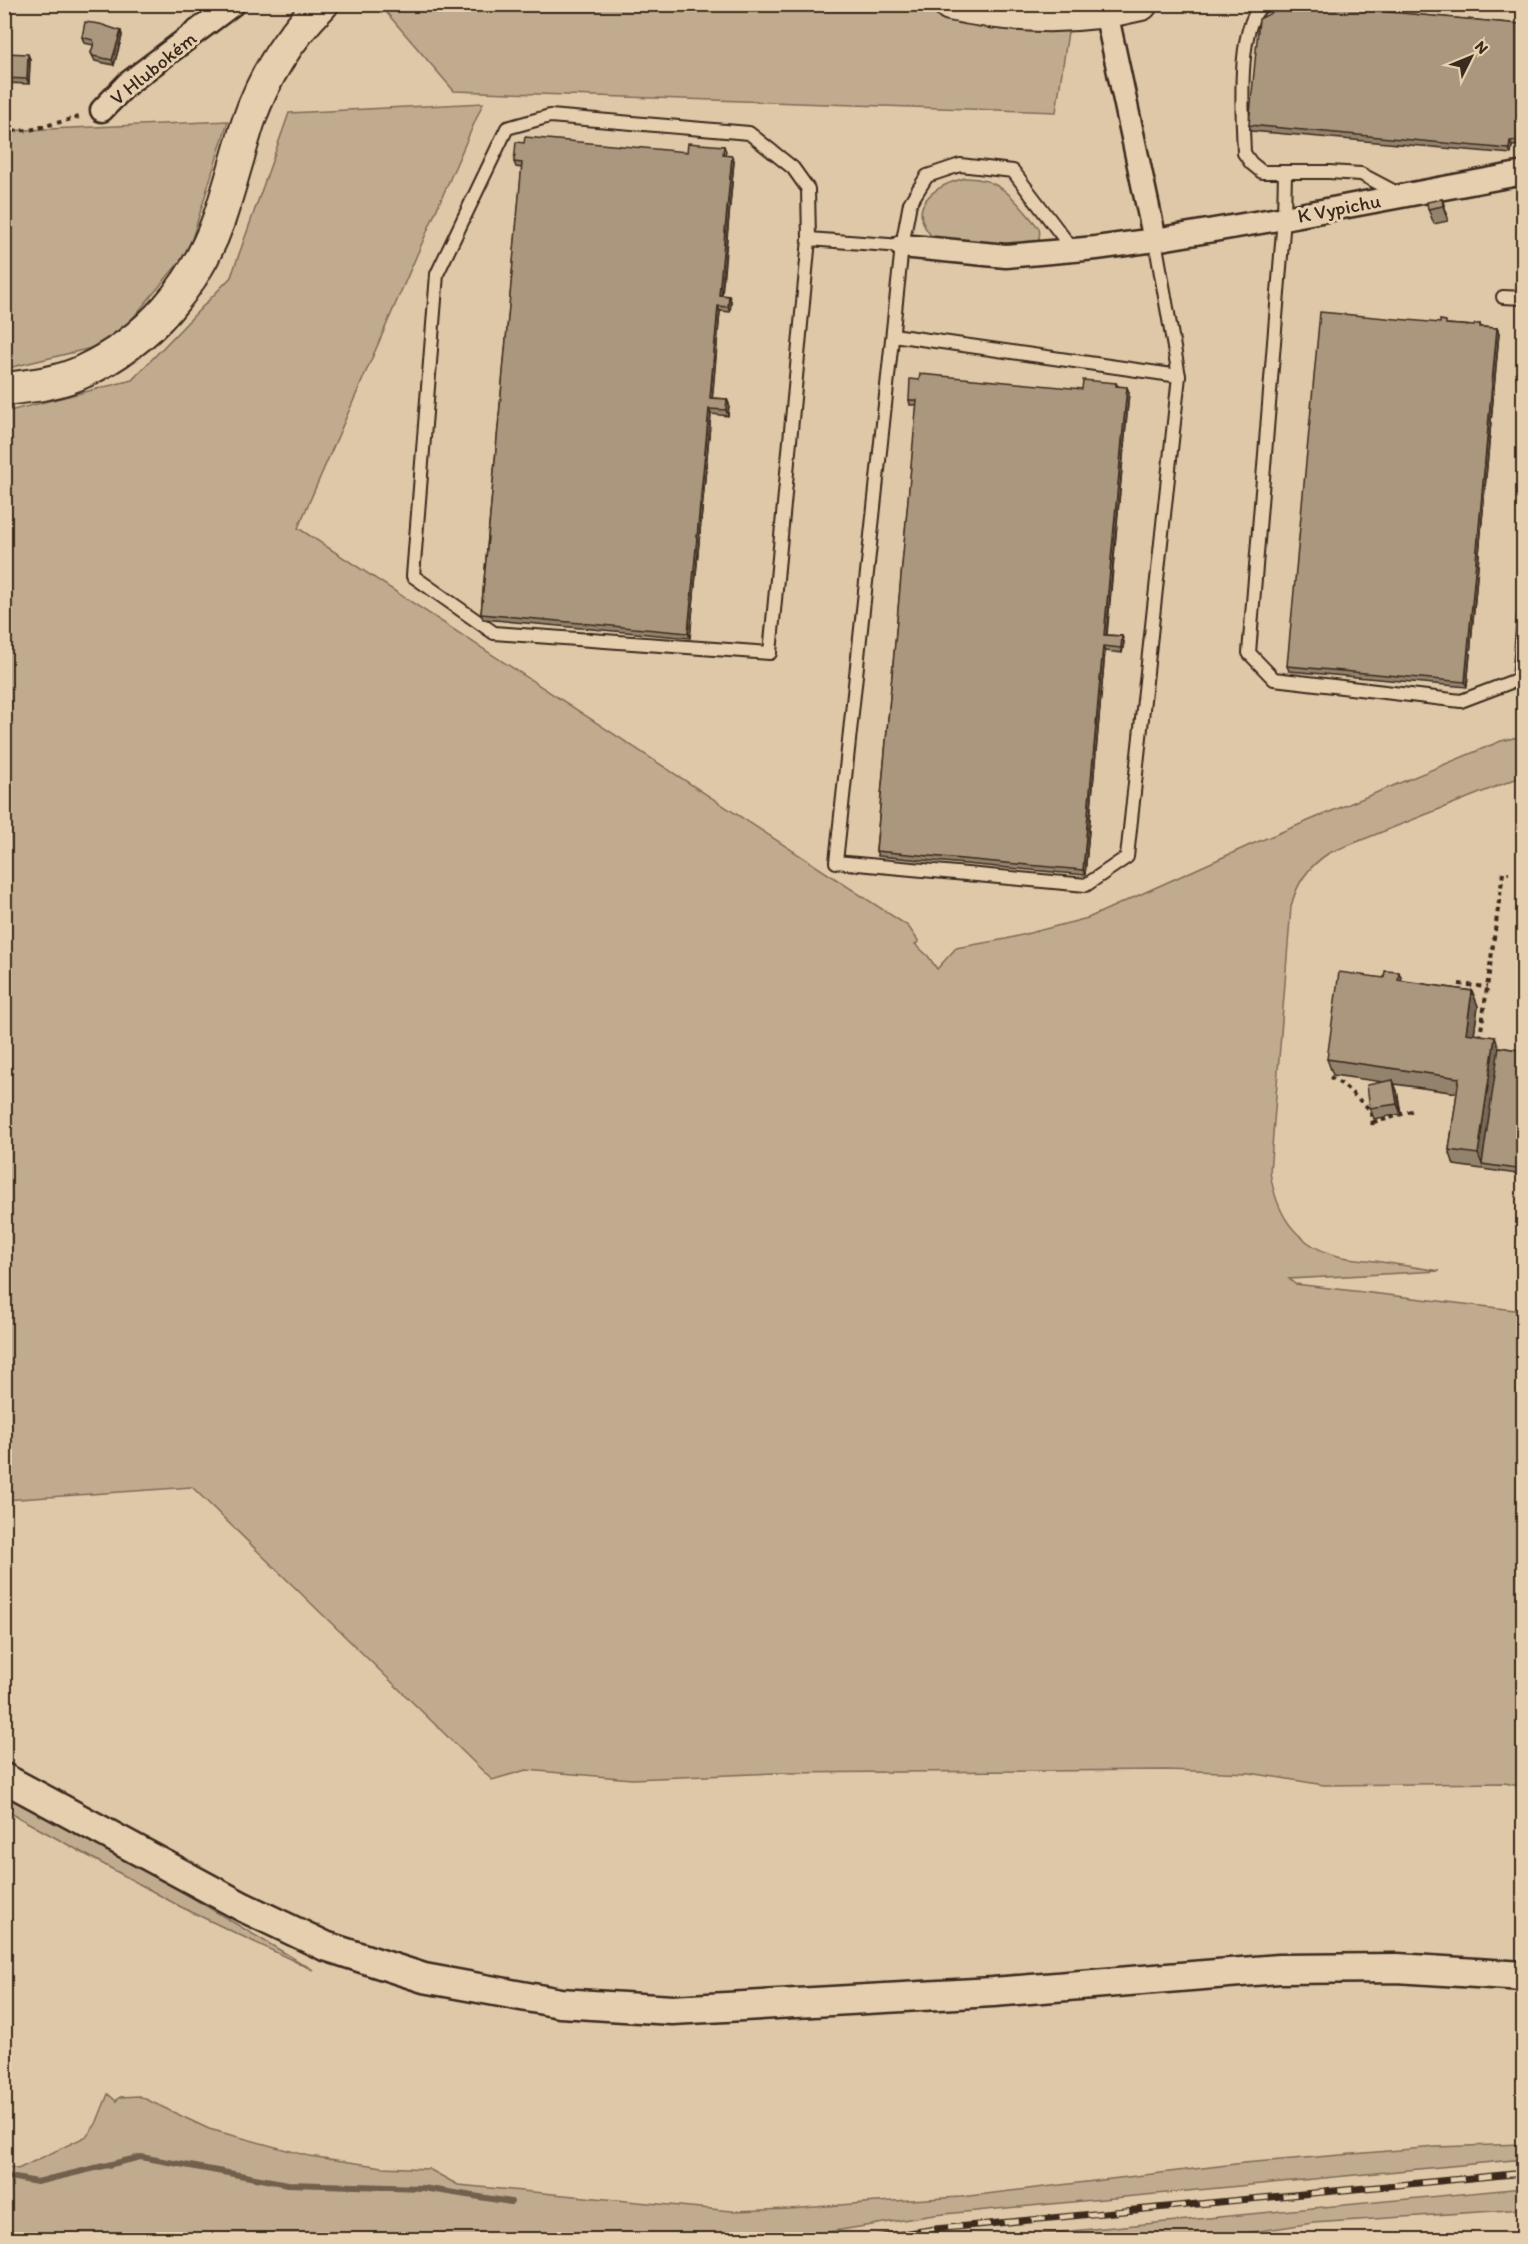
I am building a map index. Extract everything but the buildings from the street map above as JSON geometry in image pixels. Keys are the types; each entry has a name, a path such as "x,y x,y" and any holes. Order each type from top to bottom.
{"main road":[{"path":"4,389 58,381 83,372 134,340 163,314 185,287 204,255 219,219 249,121 272,68 288,44 322,4"},
{"path":"950,4 1010,15 1049,16 1106,12 1141,4"}],"street":[{"name":"V Hlubokém","path":"102,110 126,84 233,4"},
{"path":"1106,12 1155,240"},
{"name":"K Vypichu","path":"902,246 1006,256 1073,250 1155,240 1284,218 1524,173"},
{"path":"4,1778 243,1907 325,1946 424,1978 560,2003 672,2010 993,1992 1278,1969 1397,1968 1524,1976"}],"lane":[{"path":"1265,4 1251,20 1242,71 1244,153 1251,163 1262,172 1361,174 1403,196"},
{"path":"550,116 750,133 793,168 808,189 809,239 770,653 494,633 413,576 437,274 507,128 550,116"},
{"path":"1073,250 1012,171 960,165 927,176 910,203 902,246 836,862 1086,885 1127,857 1179,376 1155,240"},
{"path":"1285,172 1284,218 1249,653 1274,680 1461,700 1519,679 1524,615"},
{"path":"809,239 902,246"},
{"path":"1503,297 1524,298"},
{"path":"893,335 1179,376"}],"path":[{"path":"4,131 30,130 102,110"},
{"path":"1479,1046 1503,873 1509,873"},
{"path":"1460,984 1487,987"},
{"path":"1330,1077 1365,1103 1373,1122 1372,1128"},
{"path":"1373,1122 1414,1110"}],"shaded area":[{"path":"380,5 1072,5 1056,112 454,91"},
{"path":"483,103 298,528 908,926 919,942 915,944 928,956 937,969 956,948 1006,939 1088,918 1250,845 1501,741 1523,736 1523,776 1329,853 1310,869 1300,883 1291,907 1270,1172 1277,1200 1289,1224 1297,1234 1320,1249 1344,1257 1440,1271 1289,1279 1295,1284 1523,1311 1523,1787 1505,1783 1324,1785 1250,1773 1166,1770 776,1773 632,1779 526,1770 492,1780 192,1487 5,1500 5,412 132,380 231,277 289,113"},
{"path":"228,121 188,252 112,343 4,369 4,131"},
{"path":"965,178 989,182 1008,193 1016,201 1039,228 1039,240 1032,249 933,238 921,216 926,199 943,186"},
{"path":"4,1785 313,1970 181,1907 5,1810"},
{"path":"108,2094 116,2101 120,2097 139,2096 209,2129 309,2156 383,2167 429,2169 458,2185 732,2211 961,2197 1244,2163 1436,2147 1523,2144 1524,2159 934,2215 778,2240 5,2239 5,2166 18,2169 87,2136 96,2124"},
{"path":"1523,2188 1523,2209 1313,2223 1200,2240 987,2239"}],"waterway":[{"path":"4,2176 37,2182 141,2157 288,2184 423,2188 511,2202"}],"railway":[{"path":"865,2240 935,2229 1524,2173"}]}
